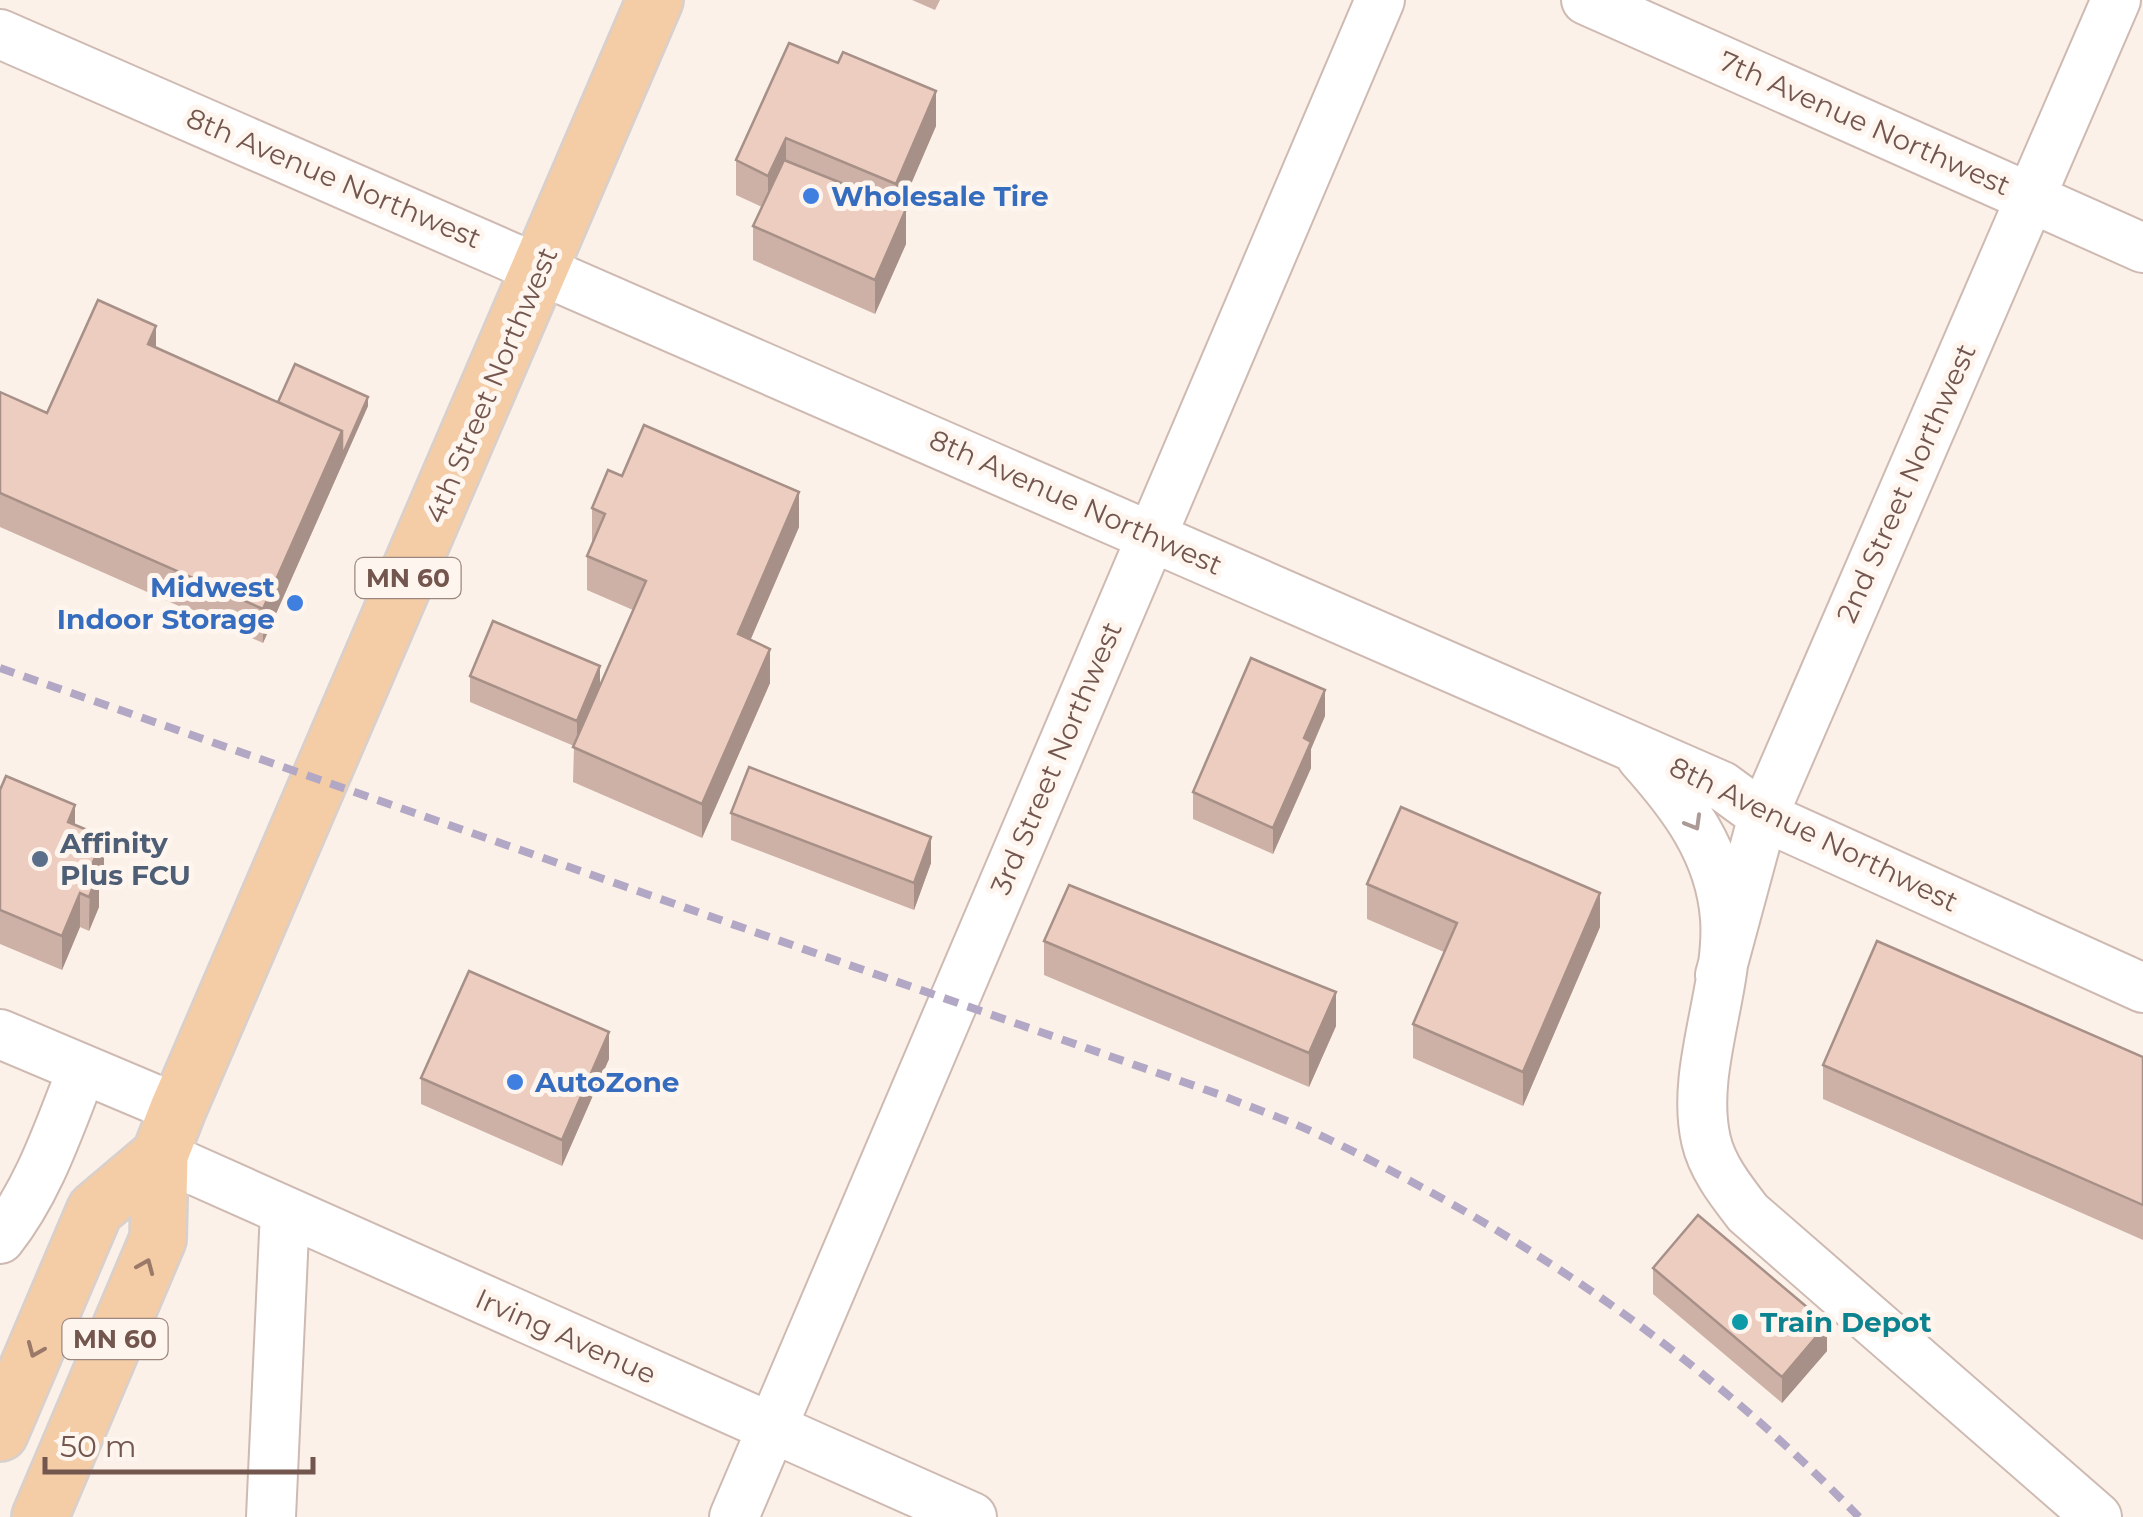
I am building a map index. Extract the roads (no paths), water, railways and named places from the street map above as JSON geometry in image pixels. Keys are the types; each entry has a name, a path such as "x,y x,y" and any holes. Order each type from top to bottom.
{"main road":[{"name":"4th Street Northwest","path":"169,1132 655,0"},
{"name":"MN 60","path":"0,1433 95,1210 169,1132"},
{"name":"MN 60","path":"40,1517 158,1239 169,1132"}],"street":[{"name":"3rd Street Northwest","path":"734,1517 1380,0"},
{"name":"7th Avenue Northwest","path":"1586,0 2143,248"},
{"name":"2nd Street Northwest","path":"1720,975 1762,816 2116,0"},
{"name":"8th Avenue Northwest","path":"0,34 1722,786 1762,816 2143,988"},
{"path":"1632,748 1680,800 1712,859 1725,920 1704,1096 1706,1140 1723,1180 1748,1212 2097,1517"},
{"name":"Irving Avenue","path":"0,1034 82,1070 285,1211 972,1517"},
{"path":"0,1240 44,1164 82,1070"},
{"path":"271,1517 285,1211"}],"railway":[{"path":"0,668 1218,1094 1316,1133 1475,1217 1611,1305 1739,1405 1859,1517"}],"place":[{"name":"Wholesale Tire","path":"811,196"},
{"name":"Midwest Indoor Storage","path":"295,603"},
{"name":"Affinity Plus FCU","path":"40,859"},
{"name":"AutoZone","path":"515,1082"},
{"name":"Train Depot","path":"1740,1322"}]}
